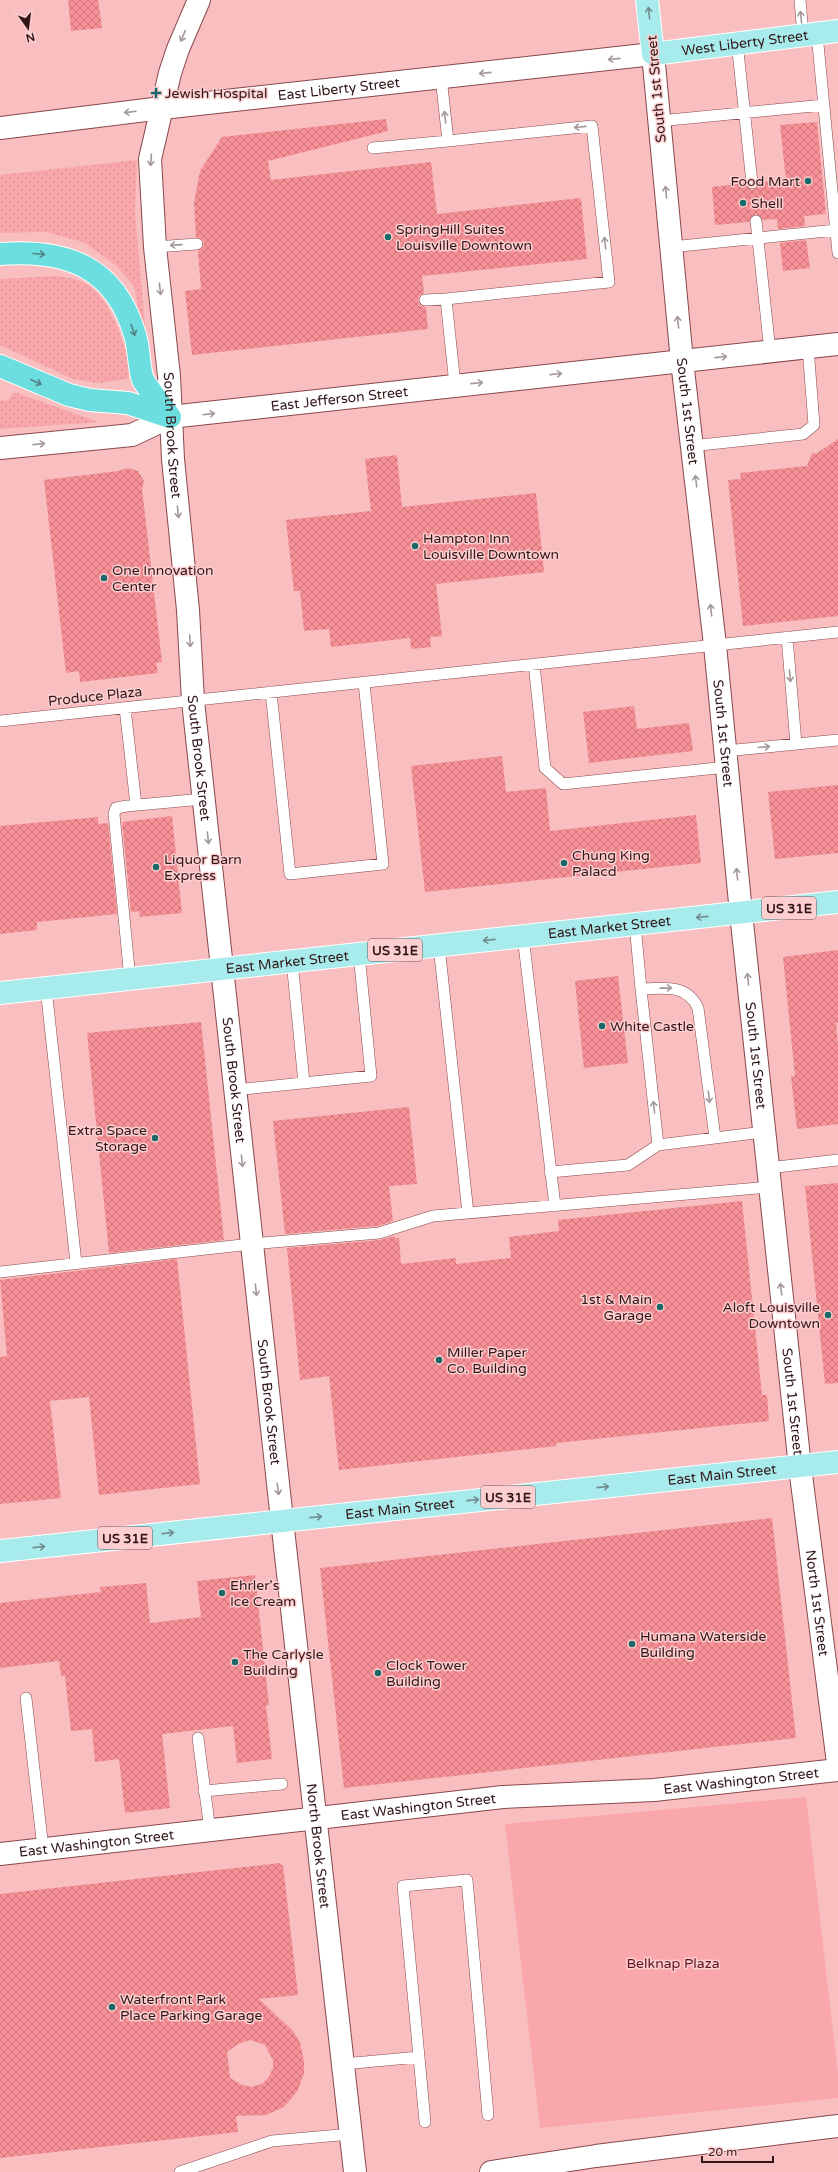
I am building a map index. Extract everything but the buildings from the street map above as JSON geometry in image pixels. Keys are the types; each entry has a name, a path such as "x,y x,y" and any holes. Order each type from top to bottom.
{"highway":[{"path":"0,254 21,252 71,259 101,277 119,298 128,316 135,335 143,378 170,417"},
{"path":"0,366 69,395 90,400 128,403 170,417"}],"main road":[{"name":"South 1st Street","path":"647,0 653,54"},
{"name":"West Liberty Street","path":"653,54 737,42 819,33"},
{"name":"US 31E","path":"741,913 838,902"},
{"name":"East Market Street","path":"0,992 741,913"},
{"name":"US 31E","path":"800,1467 838,1462"},
{"name":"East Main Street","path":"0,1551 282,1520 800,1467"}],"street":[{"name":"South Brook Street","path":"199,0 178,49 150,159 155,247 169,376 170,417 188,610 193,701 234,1090 282,1520"},
{"name":"East Liberty Street","path":"0,128 162,108 653,54"},
{"name":"South 1st Street","path":"653,54 682,361 715,645 768,1177 800,1467"},
{"name":"East Jefferson Street","path":"0,448 132,435 170,417 838,344"},
{"name":"North 1st Street","path":"800,1467 838,1763"},
{"name":"North Brook Street","path":"282,1520 355,2172"},
{"name":"East Washington Street","path":"0,1854 503,1797 654,1790 838,1770"},
{"path":"491,2172 597,2164 838,2126"}],"lane":[{"path":"800,0 819,33 824,105 838,253"},
{"path":"737,42 752,183"},
{"path":"441,78 448,141"},
{"path":"659,121 824,105"},
{"path":"373,148 592,126 608,282 425,300"},
{"path":"756,221 770,351"},
{"path":"671,247 836,230"},
{"path":"155,247 197,244"},
{"path":"446,299 455,385"},
{"path":"692,446 804,434 814,425 808,347"},
{"name":"Produce Plaza","path":"0,722 838,632"},
{"path":"787,637 796,744"},
{"path":"534,664 545,768 563,784 726,759 796,744 838,740"},
{"path":"271,692 290,874 383,864 364,683"},
{"path":"125,708 136,805"},
{"path":"130,979 114,814 116,808 203,799"},
{"path":"635,924 658,1145"},
{"path":"523,936 555,1206"},
{"path":"439,946 468,1213"},
{"path":"234,1090 371,1076 358,954"},
{"path":"292,961 304,1083"},
{"path":"46,988 76,1263"},
{"path":"641,989 673,988 684,992 696,1004 714,1138"},
{"path":"550,1172 628,1165 658,1145 764,1132"},
{"path":"0,1272 251,1244 379,1233 434,1216 555,1206 768,1177 838,1160"},
{"path":"26,1698 43,1849"},
{"path":"198,1738 210,1830"},
{"path":"204,1791 282,1784"},
{"path":"425,2122 404,1886 467,1880 488,2115"},
{"path":"343,2064 419,2057"},
{"path":"180,2172 272,2141 351,2134"}],"green space":[{"path":"137,160 135,213 145,326 141,325 134,286 116,265 83,242 46,232 0,233 0,175"},
{"path":"56,276 80,281 91,287 100,296 114,319 132,370 127,379 98,383 73,379 0,345 0,279"},
{"path":"14,392 99,422 0,429 0,401 8,400"},
{"name":"Belknap Plaza","path":"806,1797 838,2075 838,2098 540,2128 505,1824"}],"place":[{"name":"Jewish Hospital","path":"156,93"},
{"name":"Food Mart","path":"808,181"},
{"name":"Shell","path":"743,203"},
{"name":"SpringHill Suites Louisville Downtown","path":"388,237"},
{"name":"Hampton Inn Louisville Downtown","path":"415,546"},
{"name":"One Innovation Center","path":"104,578"},
{"name":"Chung King Palacd","path":"564,863"},
{"name":"Liquor Barn Express","path":"156,867"},
{"name":"White Castle","path":"602,1026"},
{"name":"Extra Space Storage","path":"155,1138"},
{"name":"1st & Main Garage","path":"660,1307"},
{"name":"Aloft Louisville Downtown","path":"828,1315"},
{"name":"Miller Paper Co. Building","path":"439,1360"},
{"name":"Ehrler's Ice Cream","path":"222,1593"},
{"name":"Humana Waterside Building","path":"632,1644"},
{"name":"The Carlysle Building","path":"235,1662"},
{"name":"Clock Tower Building","path":"378,1673"},
{"name":"Waterfront Park Place Parking Garage","path":"112,2007"}]}
